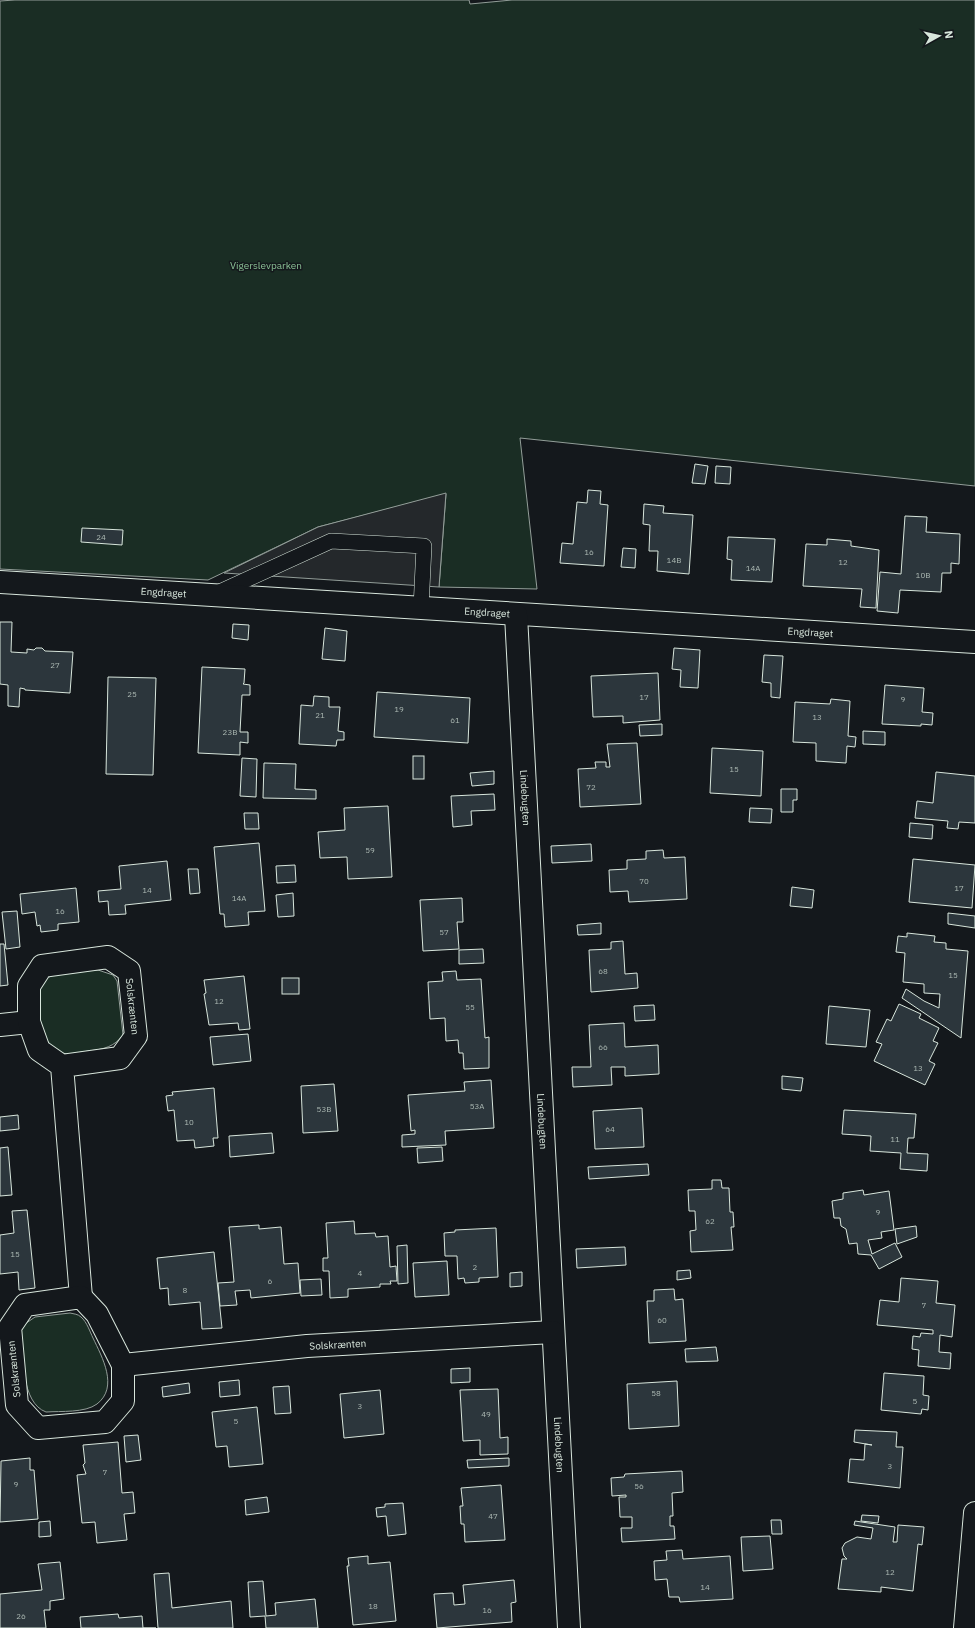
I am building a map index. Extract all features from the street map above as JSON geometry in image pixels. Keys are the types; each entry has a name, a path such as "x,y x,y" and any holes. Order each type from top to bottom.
{"street":[{"name":"Engdraget","path":"0,582 516,615 975,642"},
{"name":"Lindebugten","path":"516,615 569,1628"},
{"name":"Solskrænten","path":"108,957 129,971 136,1036 120,1058 62,1066 39,1050 29,1022 29,986 42,966 108,957"},
{"path":"0,1025 29,1022"},
{"path":"62,1066 81,1297"},
{"name":"Solskrænten","path":"81,1297 96,1314 123,1365 123,1401 105,1422 38,1428 17,1405 10,1327 25,1305 81,1297"},
{"name":"Solskrænten","path":"123,1365 307,1346 553,1332"},
{"path":"965,1628 975,1513"}],"lane":[{"path":"212,595 331,541 424,546 421,608"}],"green space":[{"name":"Vigerslevparken","path":"469,0 470,4 512,0 975,0 975,486 520,438 537,589 439,587 446,494 318,527 208,580 0,569 0,1"},
{"path":"98,970 113,975 117,981 123,1035 112,1045 104,1048 70,1054 59,1052 46,1038 38,1016 36,1004 37,993 41,984 47,978 58,974"},
{"path":"70,1313 80,1316 88,1327 101,1354 107,1372 107,1389 104,1397 92,1407 73,1411 46,1412 38,1407 32,1399 28,1389 23,1366 22,1326 35,1317"}],"shaded area":[{"path":"446,493 439,587 224,573 318,527"}],"building":[{"path":"695,464 708,466 705,484 692,483"},
{"path":"716,466 731,467 730,484 715,483"},
{"path":"588,490 601,491 600,504 608,505 604,566 560,563 562,543 573,544 577,502 587,503"},
{"path":"644,504 664,506 663,513 693,515 689,574 657,571 658,551 649,551 650,525 643,524"},
{"path":"905,516 927,517 926,532 960,534 959,564 951,563 951,573 942,573 941,592 900,590 898,613 877,611 880,572 901,574"},
{"path":"82,528 123,530 122,545 81,542"},
{"path":"728,537 775,539 772,582 731,580 732,560 727,559"},
{"path":"827,539 851,541 851,546 879,550 876,608 860,607 862,589 803,586 806,544 827,545"},
{"path":"623,548 636,549 635,568 621,567"},
{"path":"0,622 12,622 11,652 27,653 27,649 34,650 36,648 42,648 45,651 73,652 70,693 25,690 20,688 19,707 8,706 8,685 0,684"},
{"path":"233,624 249,625 248,640 232,638"},
{"path":"325,628 347,631 345,661 322,659"},
{"path":"674,648 700,650 698,688 680,687 681,670 672,669"},
{"path":"764,655 783,656 780,698 771,697 771,683 762,682"},
{"path":"202,667 245,669 243,684 250,685 250,695 242,695 240,732 248,732 248,743 240,742 240,755 198,753"},
{"path":"658,673 660,720 623,723 623,716 593,717 591,676"},
{"path":"108,677 156,678 153,775 106,774"},
{"path":"885,685 924,688 922,712 933,713 932,725 921,724 921,726 882,724"},
{"path":"377,692 470,698 468,743 374,737"},
{"path":"314,696 329,697 329,707 340,707 338,731 344,732 344,740 337,740 336,746 299,744 301,705 313,706"},
{"path":"831,699 850,701 848,736 856,737 855,747 847,746 846,763 816,761 816,743 793,742 795,702 830,704"},
{"path":"662,724 662,735 640,736 639,725"},
{"path":"863,731 885,732 885,745 863,744"},
{"path":"637,743 641,804 580,807 578,769 596,768 595,762 606,762 606,767 610,767 607,744"},
{"path":"712,748 763,751 761,796 710,793"},
{"path":"413,756 424,756 424,779 413,779"},
{"path":"242,758 257,759 256,797 240,796"},
{"path":"264,763 296,764 295,789 316,790 316,799 263,798"},
{"path":"494,771 494,784 472,786 470,773"},
{"path":"936,772 975,776 975,823 959,822 958,829 947,828 948,821 915,818 917,801 933,803"},
{"path":"781,789 797,789 797,800 793,800 793,812 781,812"},
{"path":"494,794 495,810 471,811 472,825 453,827 451,796"},
{"path":"388,806 392,877 348,879 347,857 320,858 318,832 345,830 344,808"},
{"path":"750,808 772,809 771,823 749,822"},
{"path":"244,813 258,813 259,829 245,829"},
{"path":"910,823 933,825 932,839 909,837"},
{"path":"259,843 265,911 248,912 249,925 225,927 224,914 220,914 214,847"},
{"path":"591,844 592,861 552,863 551,846"},
{"path":"663,850 664,858 685,857 687,899 629,902 628,891 610,892 609,870 627,869 627,860 646,859 646,851"},
{"path":"913,859 975,865 972,908 909,902"},
{"path":"167,861 171,900 125,905 126,914 109,915 108,901 99,902 98,891 121,889 119,866"},
{"path":"295,865 296,882 277,883 276,866"},
{"path":"188,869 198,869 200,893 190,894"},
{"path":"792,887 814,890 812,908 790,906"},
{"path":"76,888 79,922 58,924 58,930 41,932 40,925 37,926 35,912 22,914 20,894"},
{"path":"293,893 294,916 278,917 276,895"},
{"path":"462,898 463,922 457,922 459,949 423,951 420,900"},
{"path":"17,911 20,947 6,949 2,912"},
{"path":"948,913 975,916 975,928 948,924"},
{"path":"601,923 601,934 578,935 577,925"},
{"path":"907,933 935,936 934,942 946,943 946,949 968,951 961,1038 902,998 906,989 924,1001 939,1008 940,994 924,993 924,984 903,982 905,953 896,952 898,936 907,937"},
{"path":"623,941 625,974 637,973 638,988 591,992 589,950 611,949 611,942"},
{"path":"0,944 4,944 8,985 0,986"},
{"path":"483,949 484,963 459,964 459,950"},
{"path":"456,971 457,980 481,979 485,1038 489,1037 489,1068 464,1069 463,1053 459,1053 458,1040 446,1041 445,1018 430,1019 428,982 443,981 442,972"},
{"path":"244,976 250,1029 239,1030 238,1023 209,1025 204,994 206,993 204,980"},
{"path":"282,978 299,978 299,994 282,994"},
{"path":"899,1004 921,1014 919,1018 939,1028 933,1041 938,1043 929,1061 935,1064 925,1085 874,1061 882,1044 876,1042 887,1019 891,1021"},
{"path":"654,1005 655,1020 635,1021 634,1006"},
{"path":"829,1006 870,1010 866,1047 826,1044"},
{"path":"624,1023 625,1047 658,1045 659,1074 625,1076 625,1067 611,1067 612,1085 573,1087 572,1067 591,1067 589,1025"},
{"path":"248,1034 251,1061 213,1065 210,1037"},
{"path":"782,1076 803,1078 801,1091 782,1089"},
{"path":"491,1080 494,1128 445,1131 446,1145 402,1147 402,1135 415,1134 415,1130 411,1131 408,1095 465,1091 464,1082"},
{"path":"334,1084 338,1131 303,1133 301,1086"},
{"path":"214,1088 218,1138 213,1138 214,1146 195,1148 194,1140 177,1141 174,1110 168,1111 166,1096 173,1095 172,1092"},
{"path":"642,1108 644,1147 595,1149 593,1111"},
{"path":"844,1110 916,1114 914,1138 908,1138 907,1153 928,1154 927,1171 900,1169 901,1153 870,1151 871,1136 842,1134"},
{"path":"18,1115 19,1129 0,1131 0,1117"},
{"path":"272,1133 274,1153 230,1157 229,1136"},
{"path":"8,1147 12,1195 0,1196 0,1148"},
{"path":"442,1147 443,1161 418,1163 417,1148"},
{"path":"648,1164 649,1175 589,1179 588,1167"},
{"path":"712,1180 721,1180 722,1188 729,1188 730,1212 733,1212 734,1227 731,1227 733,1250 691,1252 690,1231 696,1230 695,1211 689,1211 688,1190 712,1189"},
{"path":"863,1190 864,1195 889,1191 894,1230 881,1232 882,1238 868,1240 872,1254 895,1243 902,1257 879,1269 871,1255 858,1254 857,1243 849,1244 846,1229 841,1226 840,1218 834,1218 832,1201 843,1199 843,1193"},
{"path":"27,1210 35,1288 19,1290 18,1272 0,1274 0,1235 14,1233 12,1211"},
{"path":"354,1221 355,1234 375,1233 376,1237 388,1236 390,1267 396,1266 397,1281 390,1281 391,1284 380,1284 380,1287 348,1289 348,1297 330,1298 329,1271 323,1271 323,1258 328,1258 326,1223"},
{"path":"259,1225 259,1229 281,1227 284,1264 298,1263 300,1293 251,1298 250,1290 235,1291 237,1305 220,1306 218,1283 234,1282 229,1227"},
{"path":"916,1226 917,1237 897,1244 895,1229"},
{"path":"496,1228 498,1277 479,1278 479,1282 465,1283 464,1278 458,1279 457,1256 445,1256 444,1233 455,1232 455,1230"},
{"path":"407,1245 408,1283 398,1284 397,1246"},
{"path":"625,1247 626,1265 577,1268 576,1249"},
{"path":"214,1252 222,1328 202,1329 200,1302 169,1305 168,1288 160,1289 157,1258"},
{"path":"447,1261 449,1295 415,1297 413,1263"},
{"path":"690,1270 691,1278 677,1280 677,1271"},
{"path":"522,1272 522,1286 510,1287 510,1273"},
{"path":"901,1278 938,1281 936,1303 955,1305 952,1337 940,1335 939,1352 951,1353 950,1369 918,1366 919,1350 912,1349 913,1336 920,1337 921,1333 933,1334 933,1330 877,1325 880,1300 899,1302"},
{"path":"321,1279 322,1295 301,1296 300,1280"},
{"path":"674,1289 675,1300 683,1299 686,1341 649,1343 647,1301 654,1301 654,1290"},
{"path":"716,1347 718,1361 686,1362 685,1349"},
{"path":"470,1368 470,1382 451,1383 451,1369"},
{"path":"884,1373 924,1376 923,1395 929,1396 928,1410 922,1409 921,1414 881,1410"},
{"path":"239,1380 240,1395 220,1397 219,1382"},
{"path":"677,1381 679,1426 629,1429 627,1384"},
{"path":"189,1383 190,1393 163,1397 162,1387"},
{"path":"289,1386 291,1413 275,1414 273,1387"},
{"path":"498,1389 500,1438 508,1437 508,1454 480,1455 480,1440 463,1441 460,1390"},
{"path":"380,1390 384,1434 344,1438 340,1394"},
{"path":"257,1407 263,1464 229,1467 227,1446 216,1447 212,1412"},
{"path":"855,1430 897,1432 896,1447 903,1447 900,1488 848,1482 850,1459 864,1460 865,1444 872,1445 854,1442"},
{"path":"138,1435 141,1460 126,1462 124,1436"},
{"path":"118,1442 122,1493 133,1492 135,1513 124,1514 127,1540 97,1543 95,1522 82,1523 77,1475 86,1474 83,1465 85,1463 83,1445"},
{"path":"30,1458 30,1470 34,1470 38,1519 0,1522 1,1461"},
{"path":"509,1458 509,1466 468,1468 467,1460"},
{"path":"682,1471 683,1492 672,1493 673,1516 670,1516 670,1526 674,1526 675,1539 622,1542 621,1528 632,1528 632,1517 620,1517 619,1497 626,1497 626,1495 612,1496 611,1478 624,1477 625,1474"},
{"path":"501,1485 505,1540 465,1542 464,1524 461,1524 460,1506 463,1506 461,1488"},
{"path":"267,1497 269,1512 246,1515 245,1500"},
{"path":"403,1503 406,1534 388,1536 386,1516 377,1517 376,1508 385,1507 385,1504"},
{"path":"862,1515 879,1516 878,1523 861,1521"},
{"path":"771,1520 781,1520 782,1534 772,1534"},
{"path":"50,1521 51,1536 39,1537 39,1522"},
{"path":"855,1521 895,1527 893,1542 897,1542 898,1525 924,1527 922,1545 918,1544 913,1591 881,1587 881,1592 838,1589 842,1559 847,1559 844,1556 842,1548 845,1543 857,1537 871,1539 873,1528 854,1525"},
{"path":"770,1536 773,1569 743,1571 741,1537"},
{"path":"682,1550 683,1559 730,1556 733,1599 680,1602 679,1597 669,1597 667,1579 655,1580 654,1561 667,1560 666,1551"},
{"path":"368,1556 368,1564 390,1562 396,1621 353,1625 347,1566 349,1566 348,1558"},
{"path":"60,1562 64,1599 50,1601 50,1610 44,1610 46,1628 0,1628 0,1594 42,1590 38,1564"},
{"path":"169,1573 172,1608 231,1601 233,1628 158,1628 154,1574"},
{"path":"514,1580 516,1602 511,1603 512,1622 437,1628 434,1594 453,1593 454,1605 465,1604 463,1585"},
{"path":"263,1581 266,1616 276,1615 275,1603 315,1599 318,1628 266,1628 265,1616 250,1617 248,1582"},
{"path":"118,1614 119,1618 142,1616 143,1628 81,1628 80,1617"}]}
